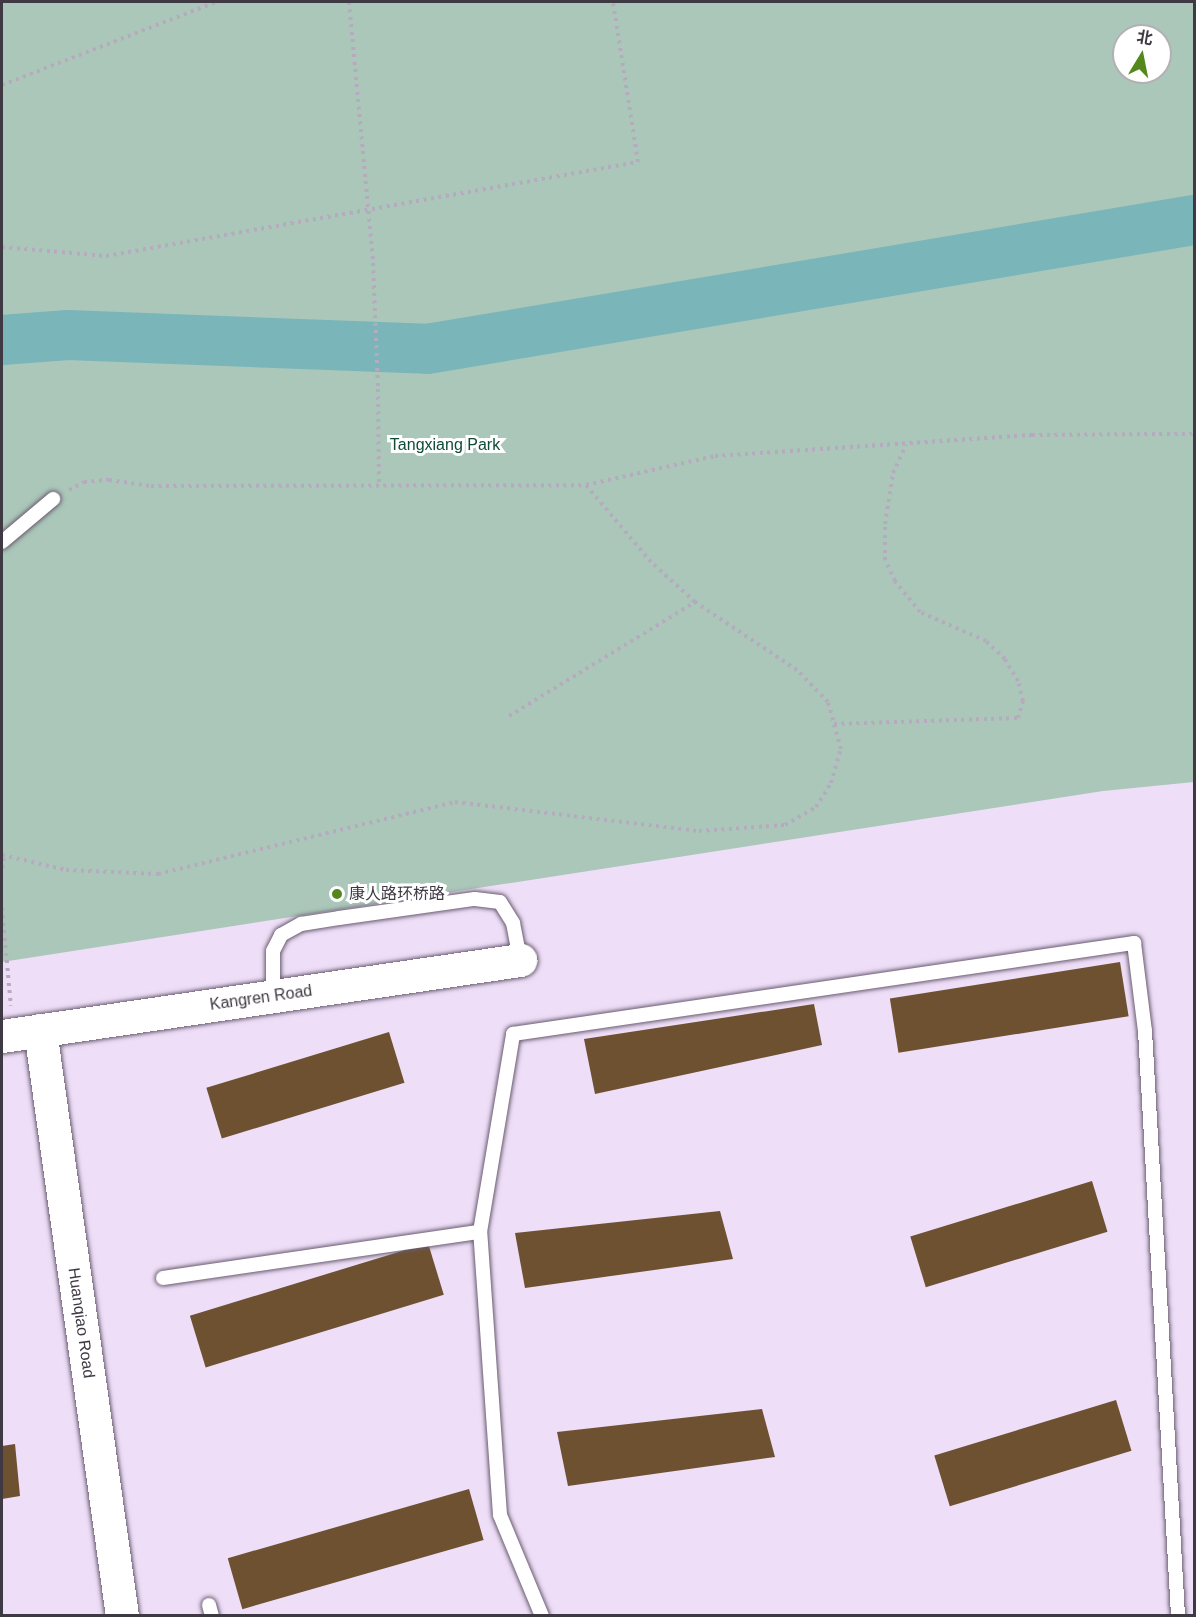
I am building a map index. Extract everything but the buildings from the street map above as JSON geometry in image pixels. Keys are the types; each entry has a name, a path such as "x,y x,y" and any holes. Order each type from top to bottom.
{"street":[{"name":"Kangren Road","path":"18,1033 520,960"},
{"name":"Huanqiao Road","path":"18,1033 122,1616"}],"lane":[{"path":"2,542 52,499"},
{"path":"273,996 273,951 281,935 302,924 339,918 475,899 500,902 513,923 520,960"},
{"path":"542,1616 500,1515 480,1232 513,1034 1134,943 1146,1031 1178,1616"},
{"path":"163,1278 480,1232"}],"path":[{"path":"2,85 216,2"},
{"path":"349,2 373,263 379,485"},
{"path":"2,247 106,256 638,162 613,2"},
{"path":"52,499 84,482 109,480 151,486 586,485 715,456 1032,435 1194,434"},
{"path":"834,724 1018,718 1021,709 1023,700 1018,681 1005,659 986,641 920,612 895,581 885,560 885,524 893,473 907,444"},
{"path":"2,868 3,856 66,870 158,874 455,802 699,831 785,825 816,807 831,783 841,749 828,702 796,670 694,602 651,562 586,485"},
{"path":"509,716 694,602"},
{"path":"2,908 18,1033"}],"green space":[{"name":"Tangxiang Park","path":"2,2 1194,2 1194,782 1103,791 2,962"}],"waterway":[{"path":"2,340 68,335 427,349 1194,220"}],"place":[{"name":"康人路环桥路","path":"337,894"}]}
